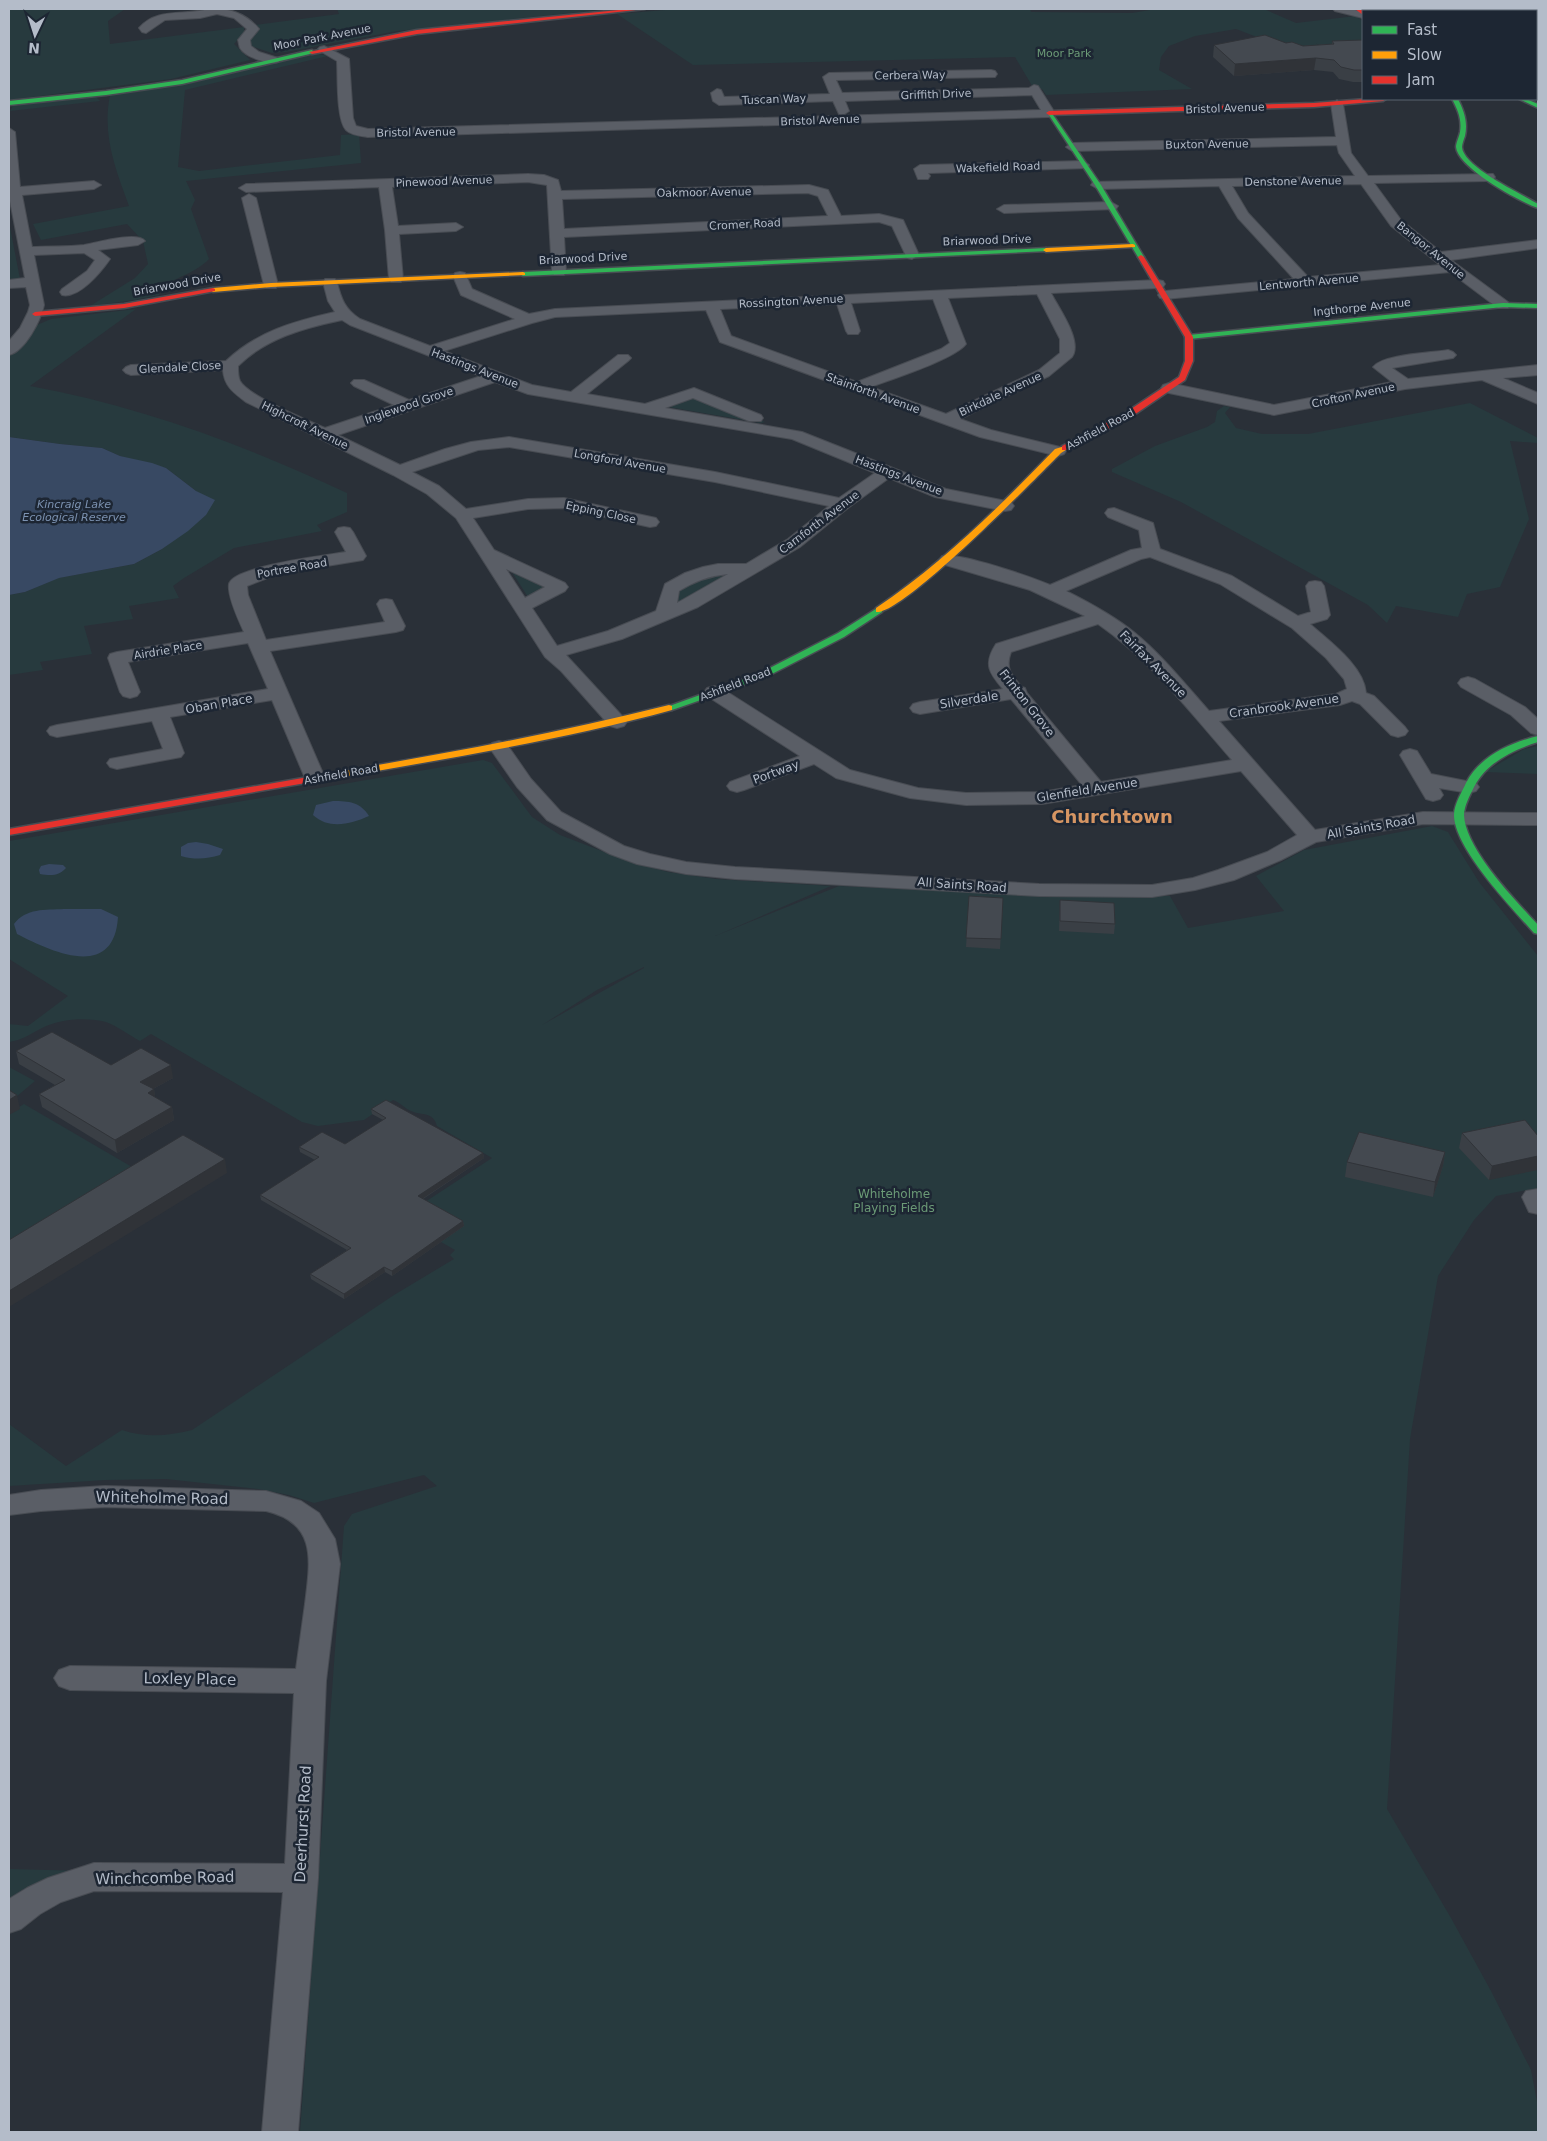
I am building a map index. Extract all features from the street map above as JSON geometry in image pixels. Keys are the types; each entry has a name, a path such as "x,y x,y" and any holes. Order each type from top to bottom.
{"street":[{"name":"Moor Park Avenue","path":"9,103 106,93 182,82 324,49 417,32 642,9"},
{"path":"1339,9 1362,14"},
{"path":"146,30 145,28 158,17 194,16 215,10 232,14 244,20 253,29 244,40 246,48 255,54 274,60"},
{"name":"Bristol Avenue","path":"324,49 343,59 347,118 351,128 359,132 386,133 1337,104 1374,100"},
{"name":"Cerbera Way","path":"837,97 829,77 991,74"},
{"name":"Griffith Drive","path":"837,97 1035,90"},
{"name":"Ashfield Road","path":"9,832 499,747 663,710 761,676 841,635 887,605 948,560 1006,506 1058,451 1128,415 1182,378 1187,369 1189,361 1188,337 1098,184 1048,113 1035,90"},
{"name":"Tuscan Way","path":"717,93 719,100 837,97"},
{"path":"913,94 922,112"},
{"path":"837,97 846,119"},
{"path":"1456,100 1464,116 1463,138 1459,151 1468,163 1538,206"},
{"path":"1524,100 1538,106"},
{"name":"Bangor Avenue","path":"1337,104 1345,153 1396,223 1452,268 1503,305"},
{"path":"9,132 12,184 37,305 35,314 24,333 9,350"},
{"name":"Buxton Avenue","path":"1072,146 1342,141"},
{"name":"Wakefield Road","path":"923,176 920,170 1084,164"},
{"name":"Denstone Avenue","path":"1098,184 1488,177"},
{"name":"Pinewood Avenue","path":"271,285 262,219 246,190 385,182 544,179 553,183 555,195"},
{"path":"385,182 392,230 396,279"},
{"path":"1223,182 1243,215 1305,282"},
{"path":"12,184 94,185"},
{"name":"Oakmoor Avenue","path":"555,195 809,189 823,193 836,219"},
{"path":"555,195 559,272"},
{"path":"1004,209 1111,206"},
{"name":"Cromer Road","path":"556,233 879,218 898,223 912,255"},
{"path":"392,230 456,227"},
{"path":"27,251 87,249 99,245 138,241"},
{"path":"1438,257 1538,244"},
{"name":"Briarwood Drive","path":"35,314 124,306 220,289 271,285 1133,246"},
{"path":"65,288 92,274 103,259 87,249"},
{"name":"Lentworth Avenue","path":"1162,290 1305,282 1452,268"},
{"path":"460,276 466,292 528,319"},
{"path":"9,284 32,282"},
{"path":"230,365 240,354 263,340 293,328 343,315 336,306 330,282"},
{"name":"Rossington Avenue","path":"430,351 528,319 555,313 1041,289 1162,290"},
{"name":"Birkdale Avenue","path":"946,420 1044,373 1067,354 1068,339 1041,289"},
{"path":"856,388 946,352 958,344 939,295"},
{"path":"842,298 848,328"},
{"name":"Stainforth Avenue","path":"711,305 726,339 986,434 1058,451"},
{"name":"Ingthorpe Avenue","path":"1188,337 1503,305 1538,306"},
{"name":"Hastings Avenue","path":"343,315 355,322 528,389 796,435"},
{"path":"1405,384 1381,367 1389,363 1447,354"},
{"path":"574,397 623,358"},
{"name":"Glendale Close","path":"131,370 230,365"},
{"name":"Highcroft Avenue","path":"230,365 231,379 236,387 252,399 400,471 433,490 462,515 552,653 568,667 616,722"},
{"name":"Crofton Avenue","path":"1169,388 1274,410 1405,384 1538,370"},
{"path":"1484,376 1538,399"},
{"name":"Inglewood Grove","path":"324,434 494,377"},
{"path":"359,383 406,405"},
{"name":"Hastings Avenue","path":"647,409 694,392 941,493 1006,506"},
{"name":"Longford Avenue","path":"400,471 469,447 509,442 714,477 842,504"},
{"name":"Carnforth Avenue","path":"552,653 615,635 665,614 672,588 685,579 711,569 750,569 794,542 886,472"},
{"name":"Epping Close","path":"462,515 528,504 564,503 650,522"},
{"path":"1051,591 1137,554 1152,552 1147,527 1114,513"},
{"name":"Portree Road","path":"316,778 257,642 239,595 238,584 252,575 262,572 357,556 344,532"},
{"name":"Cranbrook Avenue","path":"1152,552 1226,580 1296,622 1333,654 1353,678 1357,692 1340,699 1206,717"},
{"path":"488,554 559,587 521,607"},
{"name":"Fairfax Avenue","path":"948,560 997,571 1051,591 1100,617 1135,642 1206,717 1310,837"},
{"path":"1296,622 1321,615 1315,586"},
{"path":"257,642 396,626 386,604"},
{"name":"Frinton Grove","path":"1095,788 1018,692 999,672 998,661 1002,648 1100,617"},
{"name":"Airdrie Place","path":"130,692 117,658 257,642"},
{"path":"1482,685 1518,711 1538,729"},
{"name":"Glenfield Avenue","path":"714,692 843,774 917,794 994,800 1042,798 1245,764"},
{"name":"Silverdale","path":"920,708 1018,692"},
{"name":"Oban Place","path":"57,732 278,693"},
{"path":"1352,694 1367,700 1400,727"},
{"path":"117,763 174,753 159,714"},
{"path":"1538,739 1513,747 1488,762 1475,774 1459,817 1466,838 1476,856 1538,931"},
{"name":"All Saints Road","path":"499,747 524,783 554,816 617,850 686,868 1039,890 1152,891 1195,884 1226,875 1274,856 1310,837 1414,819 1459,817 1538,819"},
{"path":"1410,755 1429,787 1469,787"},
{"name":"Portway","path":"737,786 815,757"},
{"name":"Whiteholme Road","path":"9,1505 70,1496 266,1501 296,1509 310,1520"},
{"name":"Deerhurst Road","path":"280,2132 301,1878 310,1681 324,1564 324,1550 319,1535 310,1520"},
{"name":"Loxley Place","path":"70,1678 310,1681"},
{"name":"Winchcombe Road","path":"9,1919 35,1899 58,1887 94,1877 301,1878"}],"green space":[{"path":"9,9 125,9 108,21 110,44 244,27 244,33 234,44 250,60 171,79 9,100"},
{"path":"337,9 611,9 397,31 286,52 272,53 251,46 250,39 259,30 255,25 339,14"},
{"name":"Moor Park","path":"677,9 1030,9 1031,12 1132,13 1156,9 1264,9 1296,23 1356,16 1362,20 1362,50 1326,51 1316,43 1323,50 1299,53 1236,29 1195,36 1169,46 1161,57 1159,70 1192,89 1046,95 1042,89 1034,89 1015,57 693,65 617,14"},
{"path":"319,54 328,56 185,90 178,167 199,171 340,155 341,135 359,134 361,163 186,181 195,200 191,209 209,259 159,290 159,295 90,306 135,278 148,264 143,241 127,224 41,240 33,224 129,206 111,151 108,124 110,95"},
{"path":"96,97 100,101 10,111 13,106"},
{"path":"9,222 20,279 9,281"},
{"path":"136,309 30,386 71,394 152,416 271,459 347,493 347,512 317,525 322,531 234,548 173,586 179,598 129,606 133,619 84,626 92,654 40,662 43,670 9,675 9,595 25,592 58,578 134,564 162,549 206,515 196,491 166,468 120,456 102,448 9,437 9,357 37,325 51,319"},
{"path":"694,393 765,422 761,423 657,405"},
{"path":"1470,403 1538,438 1538,443 1510,441 1529,519 1500,587 1467,594 1458,617 1396,606 1387,623 1368,605 1181,502 1112,472 1112,469 1155,446 1207,427 1215,422 1217,411 1224,406 1230,407 1225,413 1236,428 1262,434 1308,434"},
{"path":"505,561 559,587 528,597"},
{"path":"739,569 730,576 666,609 671,588"},
{"path":"1538,746 1538,774 1485,772 1524,749"},
{"name":"Whiteholme Playing Fields","path":"483,760 492,763 532,817 560,835 628,861 668,872 716,879 831,886 715,936 839,886 1058,896 1170,896 1188,928 1284,911 1256,876 1304,850 1432,826 1448,832 1479,882 1538,956 1538,1188 1496,1196 1474,1220 1438,1276 1410,1439 1387,1809 1451,1918 1531,2070 1538,2107 1538,2132 300,2132 344,1526 352,1514 437,1486 424,1475 314,1503 289,1495 258,1489 166,1479 106,1480 9,1486 9,1424 66,1466 122,1430 131,1433 157,1435 192,1430 394,1295 454,1259 450,1255 455,1250 434,1238 425,1202 492,1158 437,1126 430,1116 411,1111 393,1100 364,1120 318,1126 302,1122 151,1034 140,1041 119,1028 99,1020 83,1019 58,1022 23,1038 9,1042 9,1024 28,1026 68,996 9,959 9,841","holes":["644,968 542,1025 597,990"]},
{"path":"9,1067 35,1081 9,1103"},
{"path":"24,1104 144,1174 9,1257 9,1113"},
{"path":"9,1869 89,1871 10,1912"}],"water":[{"name":"Kincraig Lake Ecological Reserve","path":"9,437 102,448 120,456 152,463 166,468 196,491 215,500 206,515 188,531 162,549 134,564 59,578 25,592 9,595"},
{"path":"333,801 354,803 366,811 369,816 348,823 333,824 319,820 313,815 316,805"},
{"path":"196,842 223,849 220,855 210,857 181,856 181,847 188,843"},
{"path":"49,864 63,865 66,868 61,873 54,875 40,874 41,866"},
{"path":"101,909 118,917 114,937 105,949 94,955 79,956 47,948 17,934 14,924 24,915 36,911"}],"building":[{"path":"1265,35 1286,43 1292,42 1303,46 1334,44 1332,41 1362,40 1362,70 1341,67 1334,60 1316,58 1235,64 1214,45"},
{"path":"969,896 1003,898 1001,939 966,938"},
{"path":"1060,900 1114,903 1115,924 1060,921"},
{"path":"52,1032 111,1065 141,1048 171,1065 140,1082 154,1089 148,1093 172,1107 115,1140 39,1094 65,1080 16,1051"},
{"path":"9,1090 17,1095 9,1100"},
{"path":"386,1100 483,1153 418,1196 463,1221 392,1271 384,1267 344,1294 310,1274 351,1248 260,1195 319,1157 299,1147 322,1132 345,1144 386,1118 371,1109"},
{"path":"1525,1120 1538,1136 1538,1156 1492,1166 1462,1133"},
{"path":"1359,1132 1445,1152 1435,1182 1347,1162"},
{"path":"183,1135 225,1159 9,1291 9,1240"}],"traffic: fast":[{"path":"9,103 106,93 182,82 312,52"},
{"path":"1455,100 1463,117 1459,147 1470,165 1492,181 1538,206"},
{"path":"1524,100 1538,106"},
{"path":"1049,113 1098,185 1141,257"},
{"path":"523,274 1046,250"},
{"path":"1189,337 1503,305 1538,306"},
{"path":"669,708 761,676 841,635 879,610"},
{"path":"1538,739 1506,751 1479,771 1467,791 1459,816 1462,829 1479,860 1504,893 1538,931"}],"traffic: slow":[{"path":"1046,250 1133,246"},
{"path":"213,290 271,285 523,274"},
{"path":"879,610 951,556 995,515 1058,451 1065,448"},
{"path":"337,775 499,747 617,722 669,708"}],"traffic: jam":[{"path":"312,52 417,32 642,9"},
{"path":"1357,9 1362,12"},
{"path":"1049,113 1314,105 1372,100"},
{"path":"1065,448 1128,415 1182,378 1189,361 1189,337 1141,257"},
{"path":"35,314 124,306 213,290"},
{"path":"9,832 337,775"}],"district":[{"name":"Churchtown","path":"1112,817"}]}
